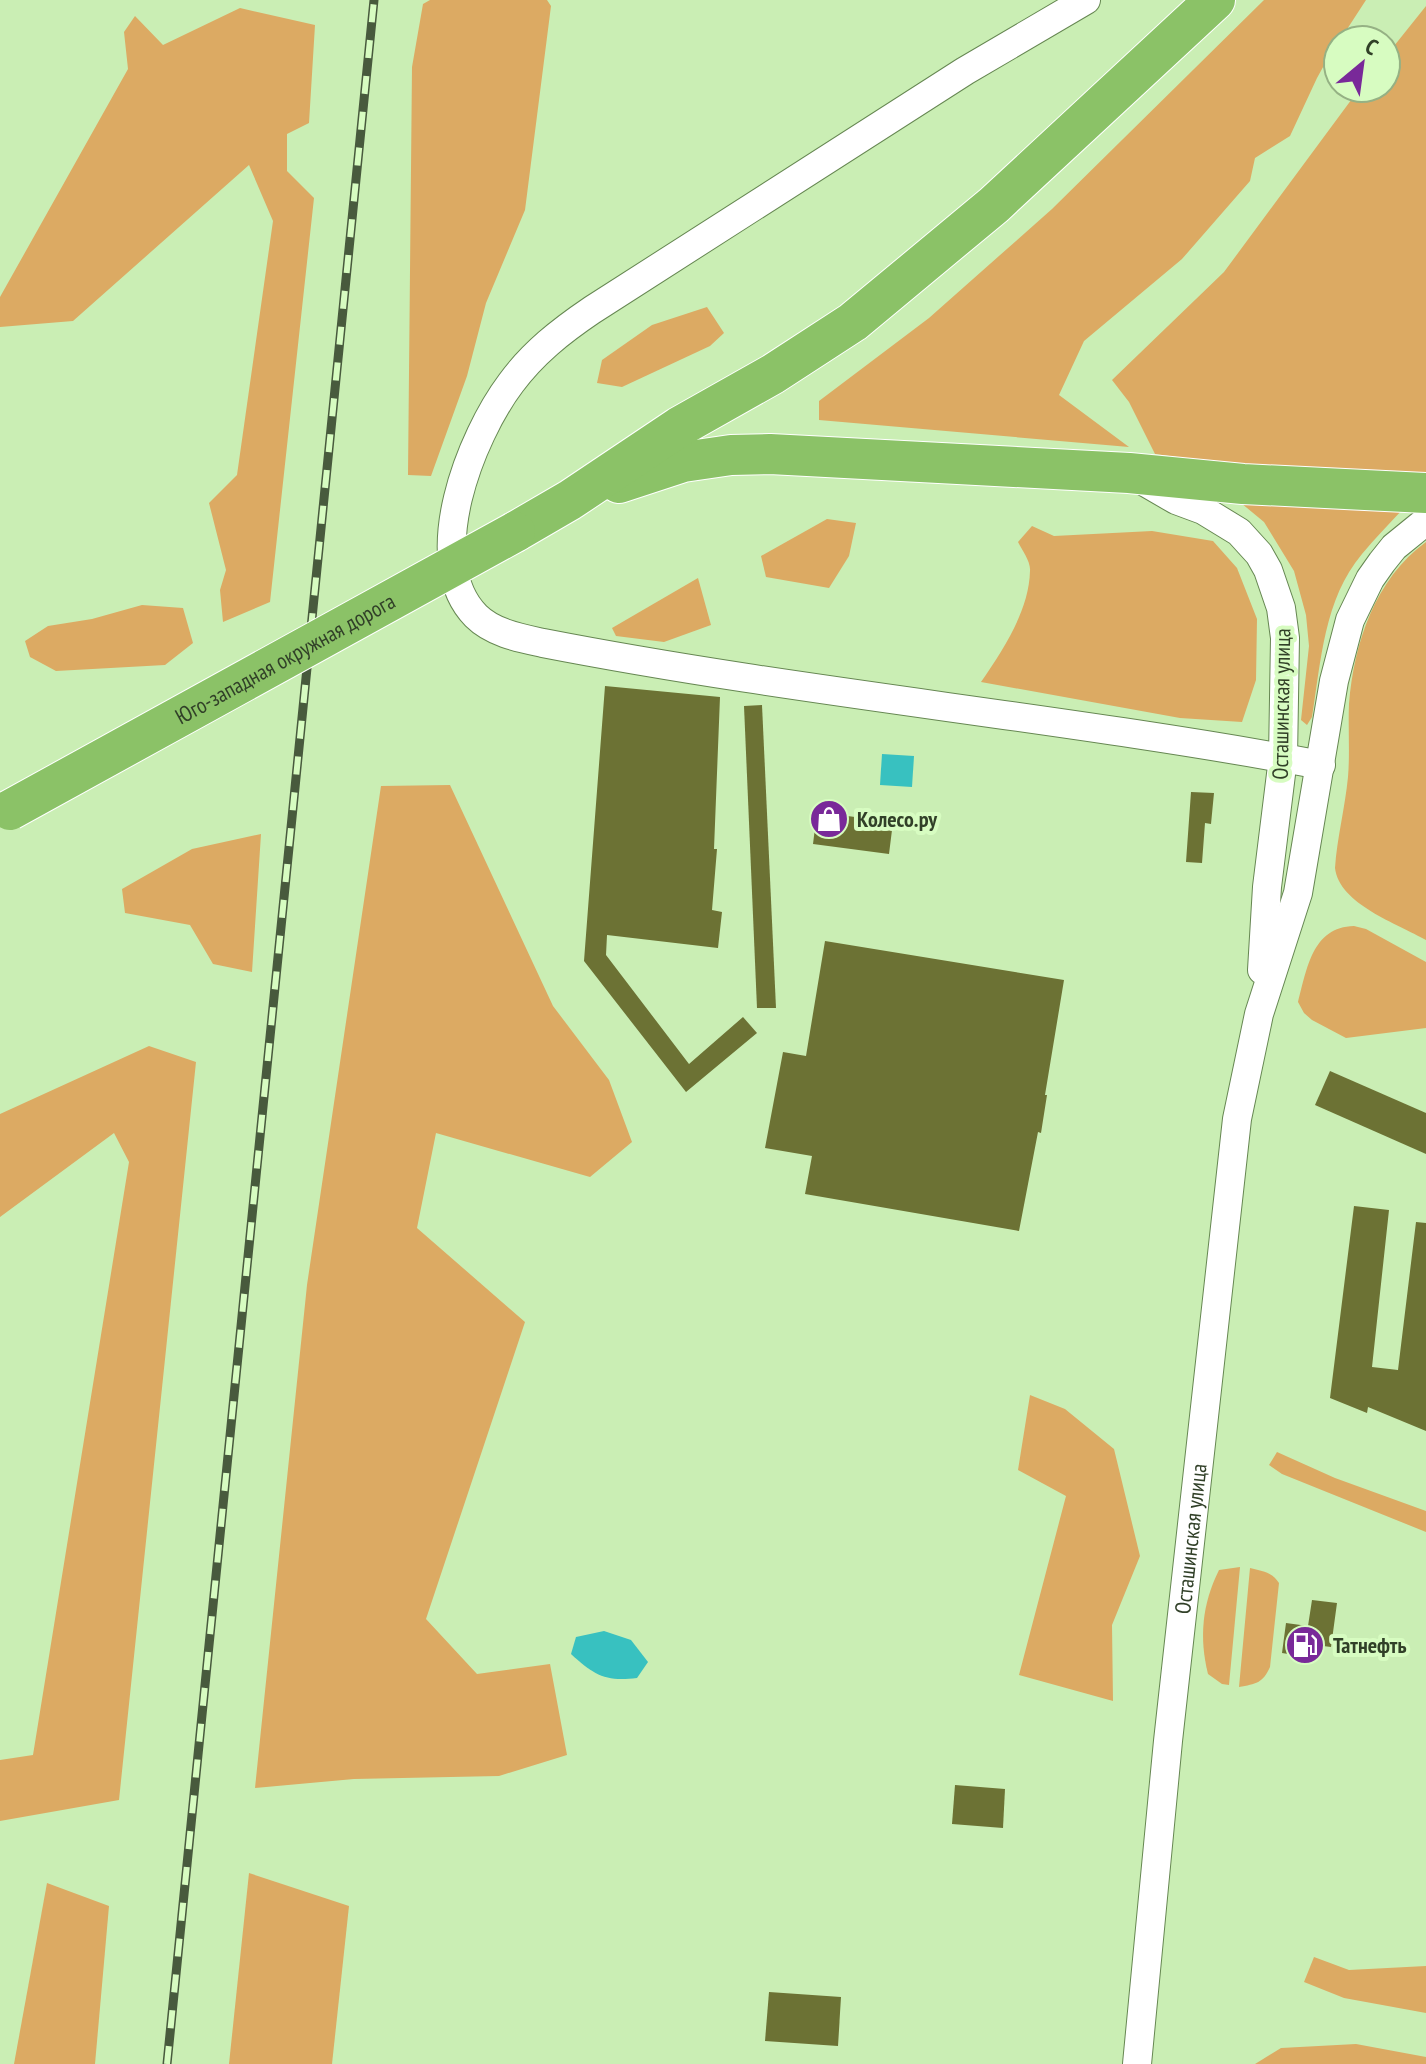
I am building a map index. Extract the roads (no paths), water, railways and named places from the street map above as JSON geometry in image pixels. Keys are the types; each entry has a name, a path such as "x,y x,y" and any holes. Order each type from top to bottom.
{"highway":[{"path":"570,500 679,427 828,339 878,303 994,205 1215,0"},
{"path":"570,500 683,462 731,455 770,454 1426,493"},
{"name":"Юго-западная окружная дорога","path":"5,813 570,500"}],"street":[{"path":"1086,0 965,71 592,310 535,355 495,406 478,438 460,489 453,545 459,590 478,619 515,637 589,652 1321,765"},
{"name":"Осташинская улица","path":"1129,473 1239,532 1259,554 1268,570 1281,608 1285,638 1283,758 1267,887 1259,1014"},
{"name":"Осташинская улица","path":"1137,2064 1168,1741 1237,1119 1259,1014 1298,893 1334,681 1350,620 1382,562 1394,547 1426,521"},
{"path":"1267,887 1298,893"}],"water":[{"path":"882,754 914,756 912,787 880,785"},
{"path":"604,1631 631,1640 648,1662 637,1678 608,1678 571,1654 576,1637"}],"railway":[{"path":"167,2064 374,0"}],"place":[{"name":"Колесо.ру","path":"829,819"},
{"name":"Татнефть","path":"1305,1645"}]}
